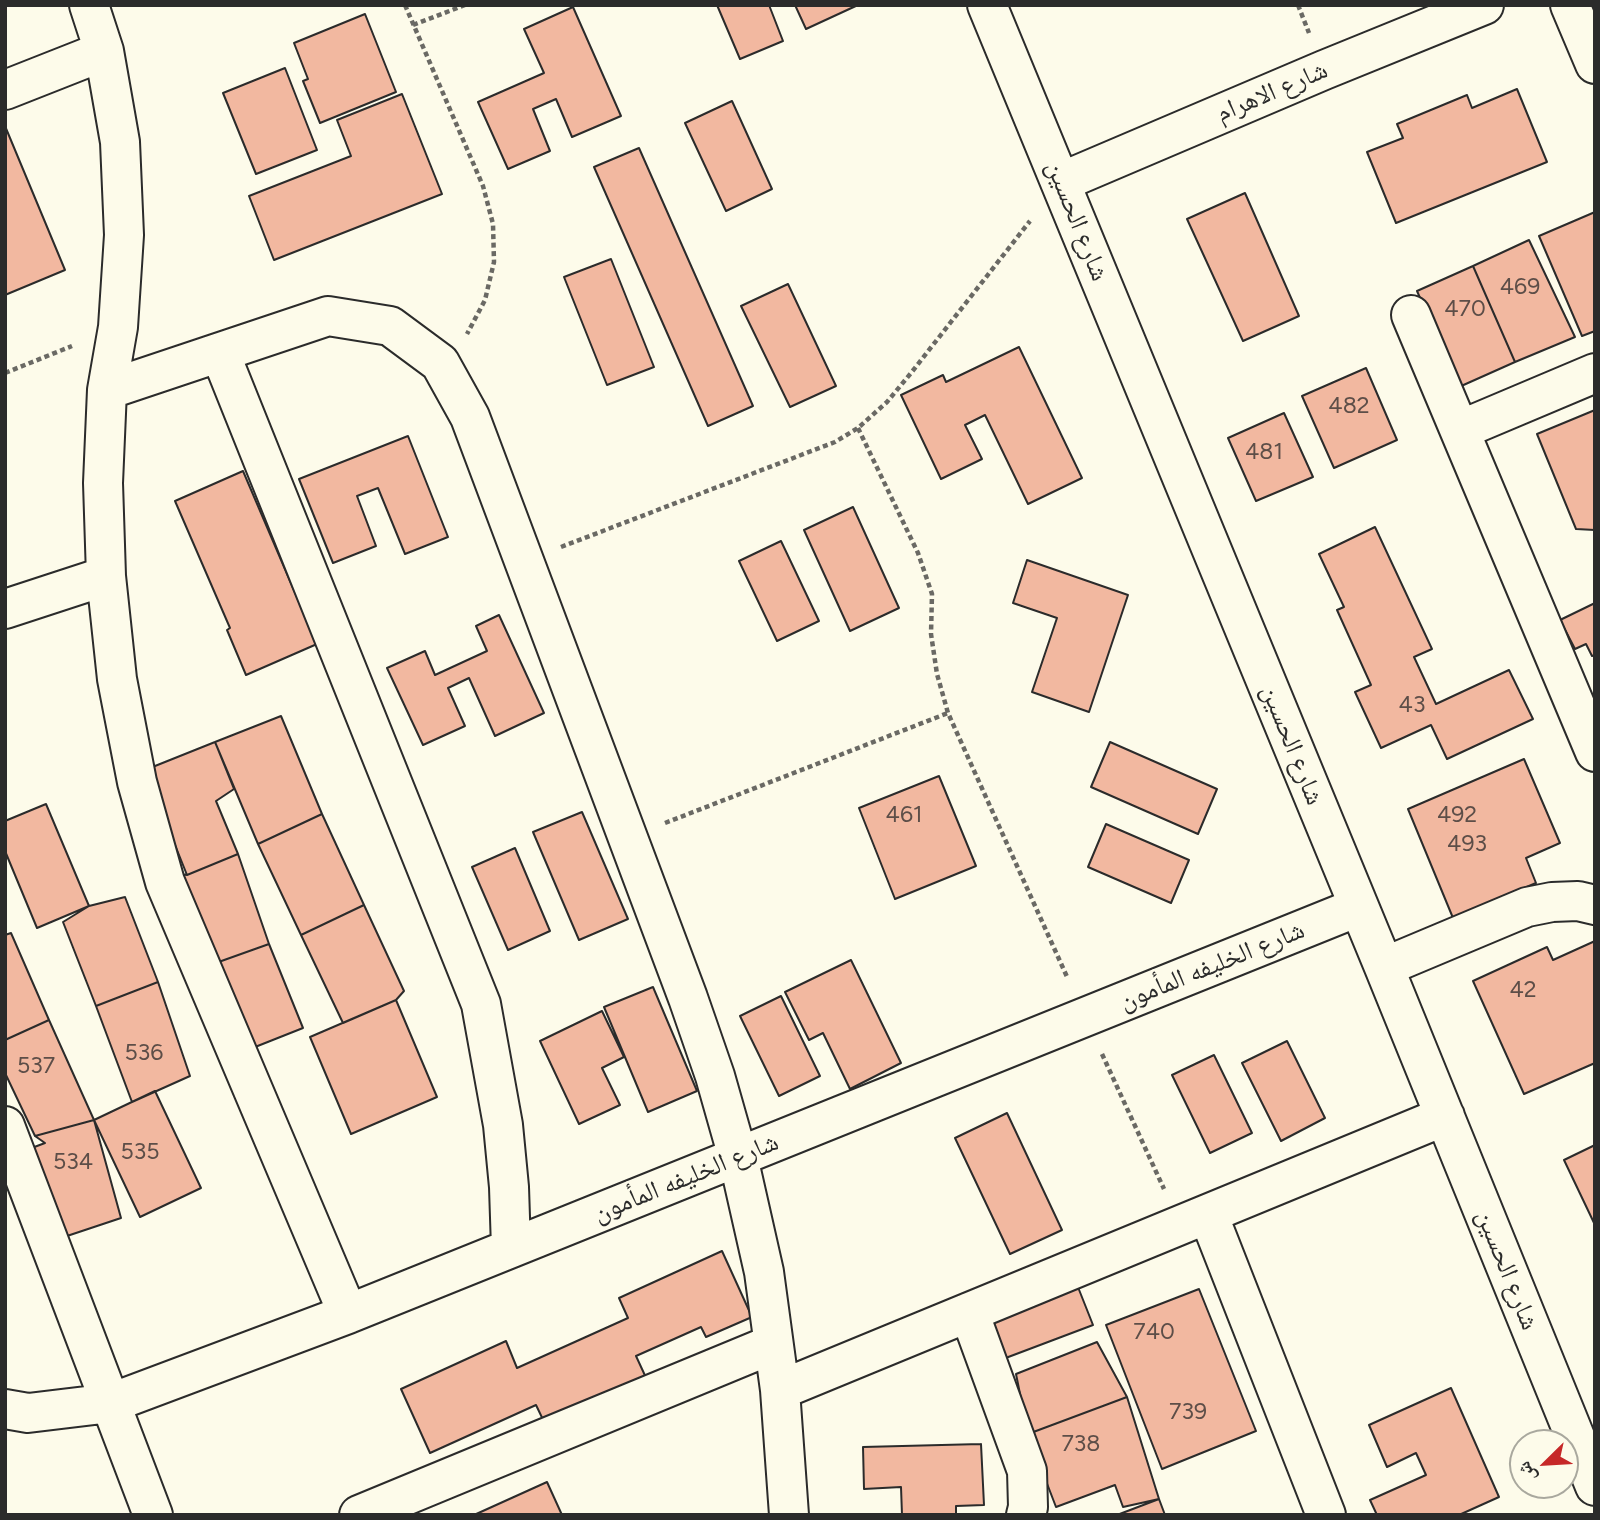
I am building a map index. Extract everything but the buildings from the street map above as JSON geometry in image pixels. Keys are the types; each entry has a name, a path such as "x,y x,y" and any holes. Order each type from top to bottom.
{"street":[{"path":"89,5 104,51 120,156 124,235 118,327 107,390 103,483 106,576 122,705 137,782 165,882 348,1314"},
{"name":"شارع الحسين","path":"987,5 1595,1486"},
{"name":"شارع الاهرام","path":"1061,182 1311,75 1484,5"},
{"path":"1570,5 1595,64"},
{"path":"5,90 104,51"},
{"path":"1411,315 1595,752"},
{"path":"107,390 328,316 390,326 440,363 470,417 715,1076 738,1157 764,1272 780,1390 789,1515"},
{"path":"220,354 481,1004 503,1125 512,1248"},
{"path":"1460,430 1595,373"},
{"path":"5,609 106,576"},
{"path":"1384,968 1527,907 1578,901 1595,905"},
{"name":"شارع الخليفه المأمون","path":"5,1409 29,1413 111,1403 348,1314 1358,907"},
{"path":"780,1390 1445,1116"},
{"path":"5,1126 153,1515"},
{"path":"1194,1220 1326,1515"},
{"path":"969,1312 1027,1471 1026,1515"},
{"path":"359,1515 417,1504 773,1344"}],"path":[{"path":"405,5 483,186 493,224 495,262 485,300 467,334 440,363"},
{"path":"413,26 465,5"},
{"path":"525,561 835,442 859,428 887,402 911,373 1061,182"},
{"path":"5,373 118,327"},
{"path":"859,428 918,554 932,594 931,634 937,674 948,713 1085,1017 1194,1220"},
{"path":"626,838 948,713"}]}
